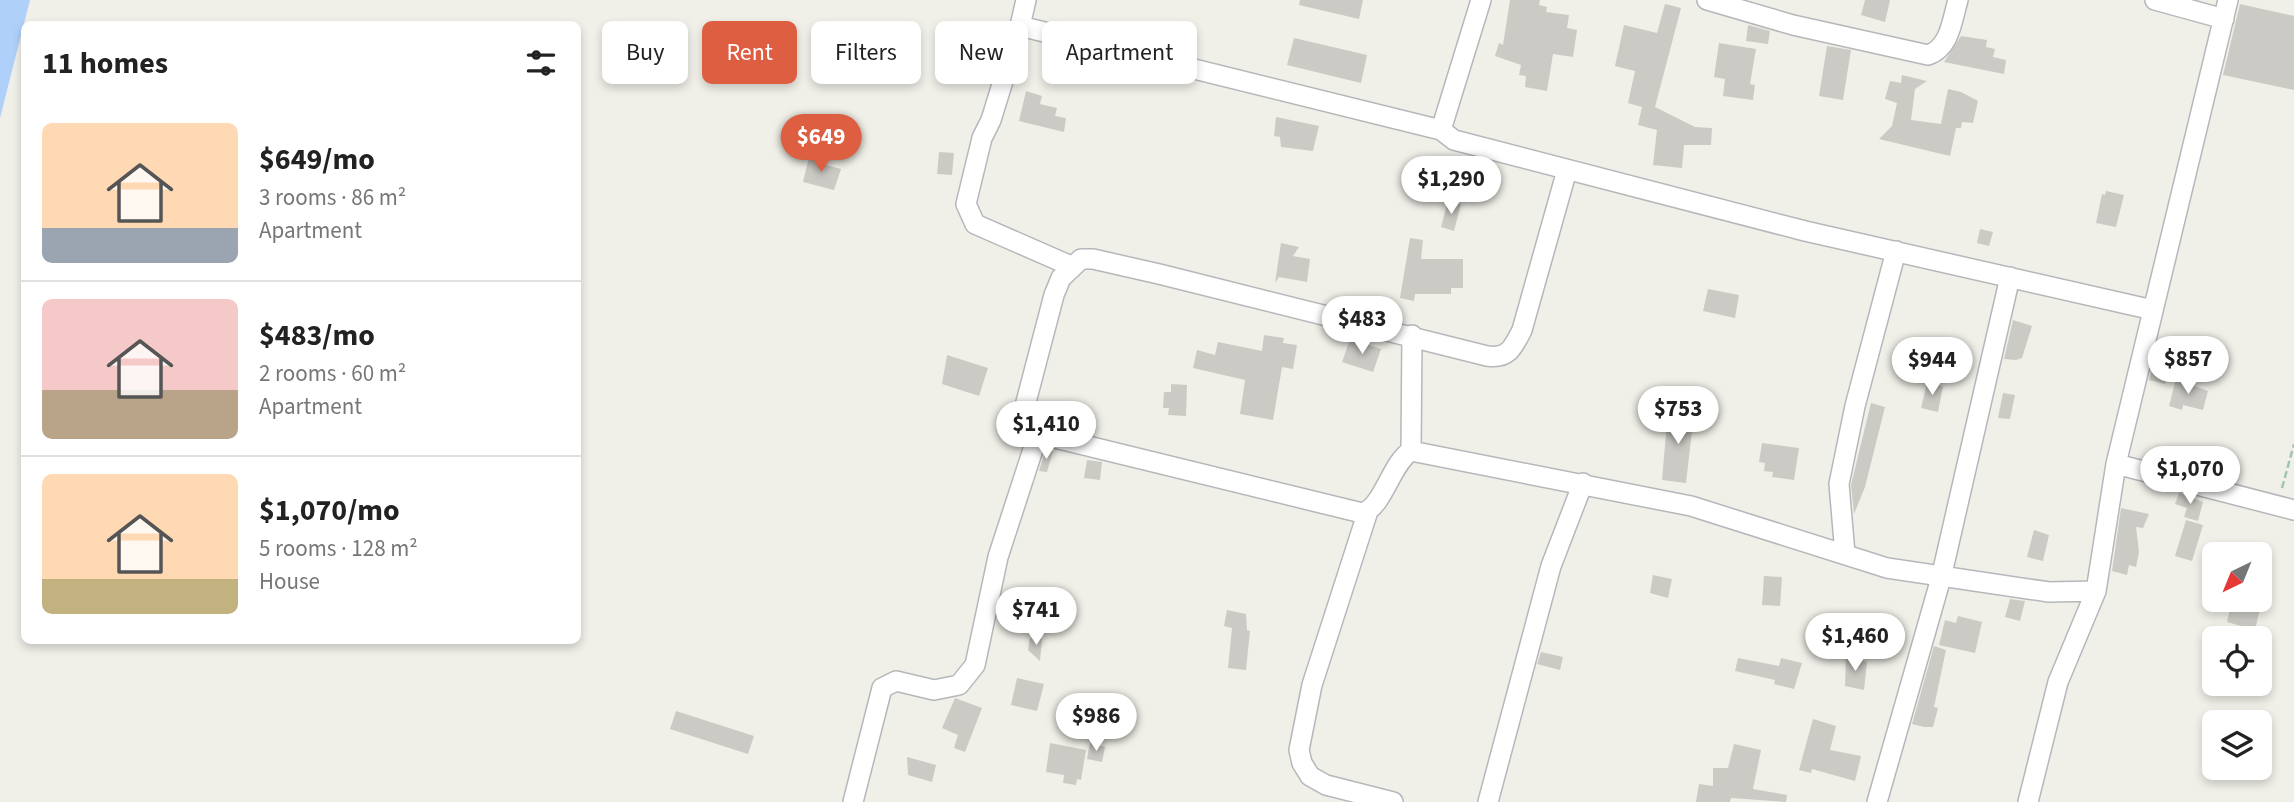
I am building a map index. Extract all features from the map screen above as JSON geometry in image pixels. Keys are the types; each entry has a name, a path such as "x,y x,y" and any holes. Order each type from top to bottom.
{"street":[{"path":"1021,21 1026,0"},
{"path":"1441,130 1480,0"},
{"path":"1707,0 1793,25 1928,55 1939,51 1945,43 1958,0"},
{"path":"2028,802 2058,682 2096,591 2116,464 2226,9 2155,0"},
{"path":"1028,28 1441,130 1466,144 1567,170 1896,251 2153,310"},
{"path":"1002,84 991,120 982,138 966,204 975,224 1071,266"},
{"path":"1368,511 1362,513 1163,465 1047,436 1039,430 1020,425 1054,295 1071,266 1081,259 1093,259 1498,358 1508,354 1522,330 1567,170"},
{"path":"1845,554 1839,484 1855,406 1896,251"},
{"path":"1877,802 1941,578 2010,277"},
{"path":"1411,452 1412,335"},
{"path":"853,802 882,688 896,681 934,690 959,685 975,665 998,557 1039,430"},
{"path":"1393,802 1326,785 1310,776 1301,763 1299,750 1312,685 1368,511 1401,460 1411,452 1583,483 1691,506 1887,568 2049,592 2096,591"},
{"path":"2116,464 2286,508"},
{"path":"1488,802 1551,566 1583,483"}],"path":[{"path":"2286,508 2294,444"}],"water":[{"path":"0,0 30,0 25,21 21,21 21,35 0,118"}],"building":[{"path":"1300,0 1363,0 1359,19 1299,5"},
{"path":"1510,0 1540,0 1539,5 1547,7 1546,12 1569,15 1567,28 1577,30 1573,57 1553,54 1547,91 1525,87 1526,76 1519,75 1521,65 1495,56 1499,43 1503,45"},
{"path":"1865,0 1890,0 1885,22 1861,15"},
{"path":"1665,4 1681,8 1655,107 1695,127 1712,128 1711,145 1684,145 1682,168 1653,165 1657,130 1638,125 1642,107 1628,103 1635,71 1615,66 1624,25 1657,33"},
{"path":"2240,4 2294,16 2294,90 2223,75"},
{"path":"1748,25 1770,31 1768,44 1746,41"},
{"path":"1961,36 1987,40 1986,47 1995,49 1993,57 2006,60 2004,74 1944,62"},
{"path":"1294,38 1367,55 1361,83 1287,65"},
{"path":"1719,43 1756,49 1750,84 1755,85 1753,100 1723,96 1725,79 1714,77"},
{"path":"1827,46 1851,50 1843,100 1819,96"},
{"path":"1902,75 1927,81 1915,89 1911,120 1941,124 1948,89 1978,101 1973,123 1962,122 1961,128 1956,128 1950,156 1879,139 1892,126 1897,103 1885,99 1890,81 1901,83"},
{"path":"1026,91 1042,96 1040,104 1057,108 1055,116 1066,118 1064,132 1019,121"},
{"path":"1276,117 1319,126 1313,151 1281,147 1280,137 1274,136"},
{"path":"939,152 954,153 952,175 937,174"},
{"path":"809,157 827,161 826,165 841,169 834,190 803,182"},
{"path":"2106,191 2124,195 2116,227 2096,223 2102,194 2105,195"},
{"path":"1448,201 1461,204 1454,231 1441,227"},
{"path":"1980,229 1993,232 1989,246 1977,243"},
{"path":"1410,238 1423,240 1421,259 1463,259 1463,288 1451,288 1451,294 1415,294 1414,301 1400,298"},
{"path":"1281,243 1299,247 1293,256 1310,259 1307,282 1279,277 1275,283"},
{"path":"1708,289 1739,295 1735,318 1703,311"},
{"path":"2013,320 2032,326 2022,358 2016,360 2004,359"},
{"path":"1264,335 1284,338 1283,343 1297,345 1293,369 1282,367 1273,420 1240,414 1245,380 1193,368 1197,350 1215,355 1218,342 1262,351"},
{"path":"1350,339 1381,349 1373,372 1342,362"},
{"path":"947,355 988,368 979,396 942,384"},
{"path":"2154,358 2160,360 2158,365 2170,368 2165,384 2149,380"},
{"path":"2176,379 2208,391 2203,410 2183,405 2182,410 2169,406"},
{"path":"1927,383 1943,386 1938,412 1921,408"},
{"path":"1171,384 1187,385 1186,416 1168,415 1169,408 1163,408 1164,392 1171,392"},
{"path":"2003,393 2015,395 2010,419 1998,418"},
{"path":"1871,403 1885,407 1865,487 1854,514 1851,485"},
{"path":"1668,410 1694,413 1686,483 1662,480"},
{"path":"1762,443 1799,448 1794,480 1772,477 1773,472 1764,471 1765,463 1759,462"},
{"path":"1046,449 1053,451 1047,472 1039,471"},
{"path":"1087,460 1102,462 1100,480 1084,478"},
{"path":"2179,493 2203,502 2198,521 2184,517 2187,508 2175,504"},
{"path":"2121,508 2149,514 2143,528 2136,527 2139,552 2136,567 2129,565 2127,575 2112,571"},
{"path":"2186,520 2203,525 2192,561 2175,556"},
{"path":"2034,530 2049,535 2043,561 2027,557"},
{"path":"1653,575 1672,579 1668,598 1650,593"},
{"path":"1764,576 1782,577 1780,606 1762,605"},
{"path":"2010,599 2025,601 2020,621 2005,617"},
{"path":"1227,610 1246,614 1247,630 1250,631 1246,670 1228,668 1232,628 1224,626"},
{"path":"2229,612 2259,612 2256,626 2227,622"},
{"path":"1958,616 1982,622 1975,653 1939,645 1945,620 1956,623"},
{"path":"1030,638 1042,639 1040,661 1028,650"},
{"path":"1934,646 1946,650 1934,707 1938,708 1933,727 1924,727 1912,724"},
{"path":"1541,652 1563,657 1560,670 1537,664"},
{"path":"1846,656 1867,662 1864,690 1845,686"},
{"path":"1738,658 1779,666 1781,658 1802,663 1794,689 1774,684 1775,680 1735,671"},
{"path":"1017,678 1044,684 1037,711 1011,705"},
{"path":"955,698 982,708 965,752 954,748 958,735 942,728"},
{"path":"676,711 754,736 748,754 670,729"},
{"path":"1813,719 1836,726 1830,750 1861,756 1855,781 1812,769 1811,773 1799,770"},
{"path":"1050,743 1086,750 1081,780 1077,779 1076,785 1063,783 1064,775 1046,772"},
{"path":"1090,743 1105,747 1102,762 1087,759"},
{"path":"1734,744 1761,750 1753,789 1787,795 1786,802 1731,798 1730,802 1696,802 1699,784 1713,786 1713,768 1728,768"},
{"path":"907,757 936,765 932,782 908,775"}]}
